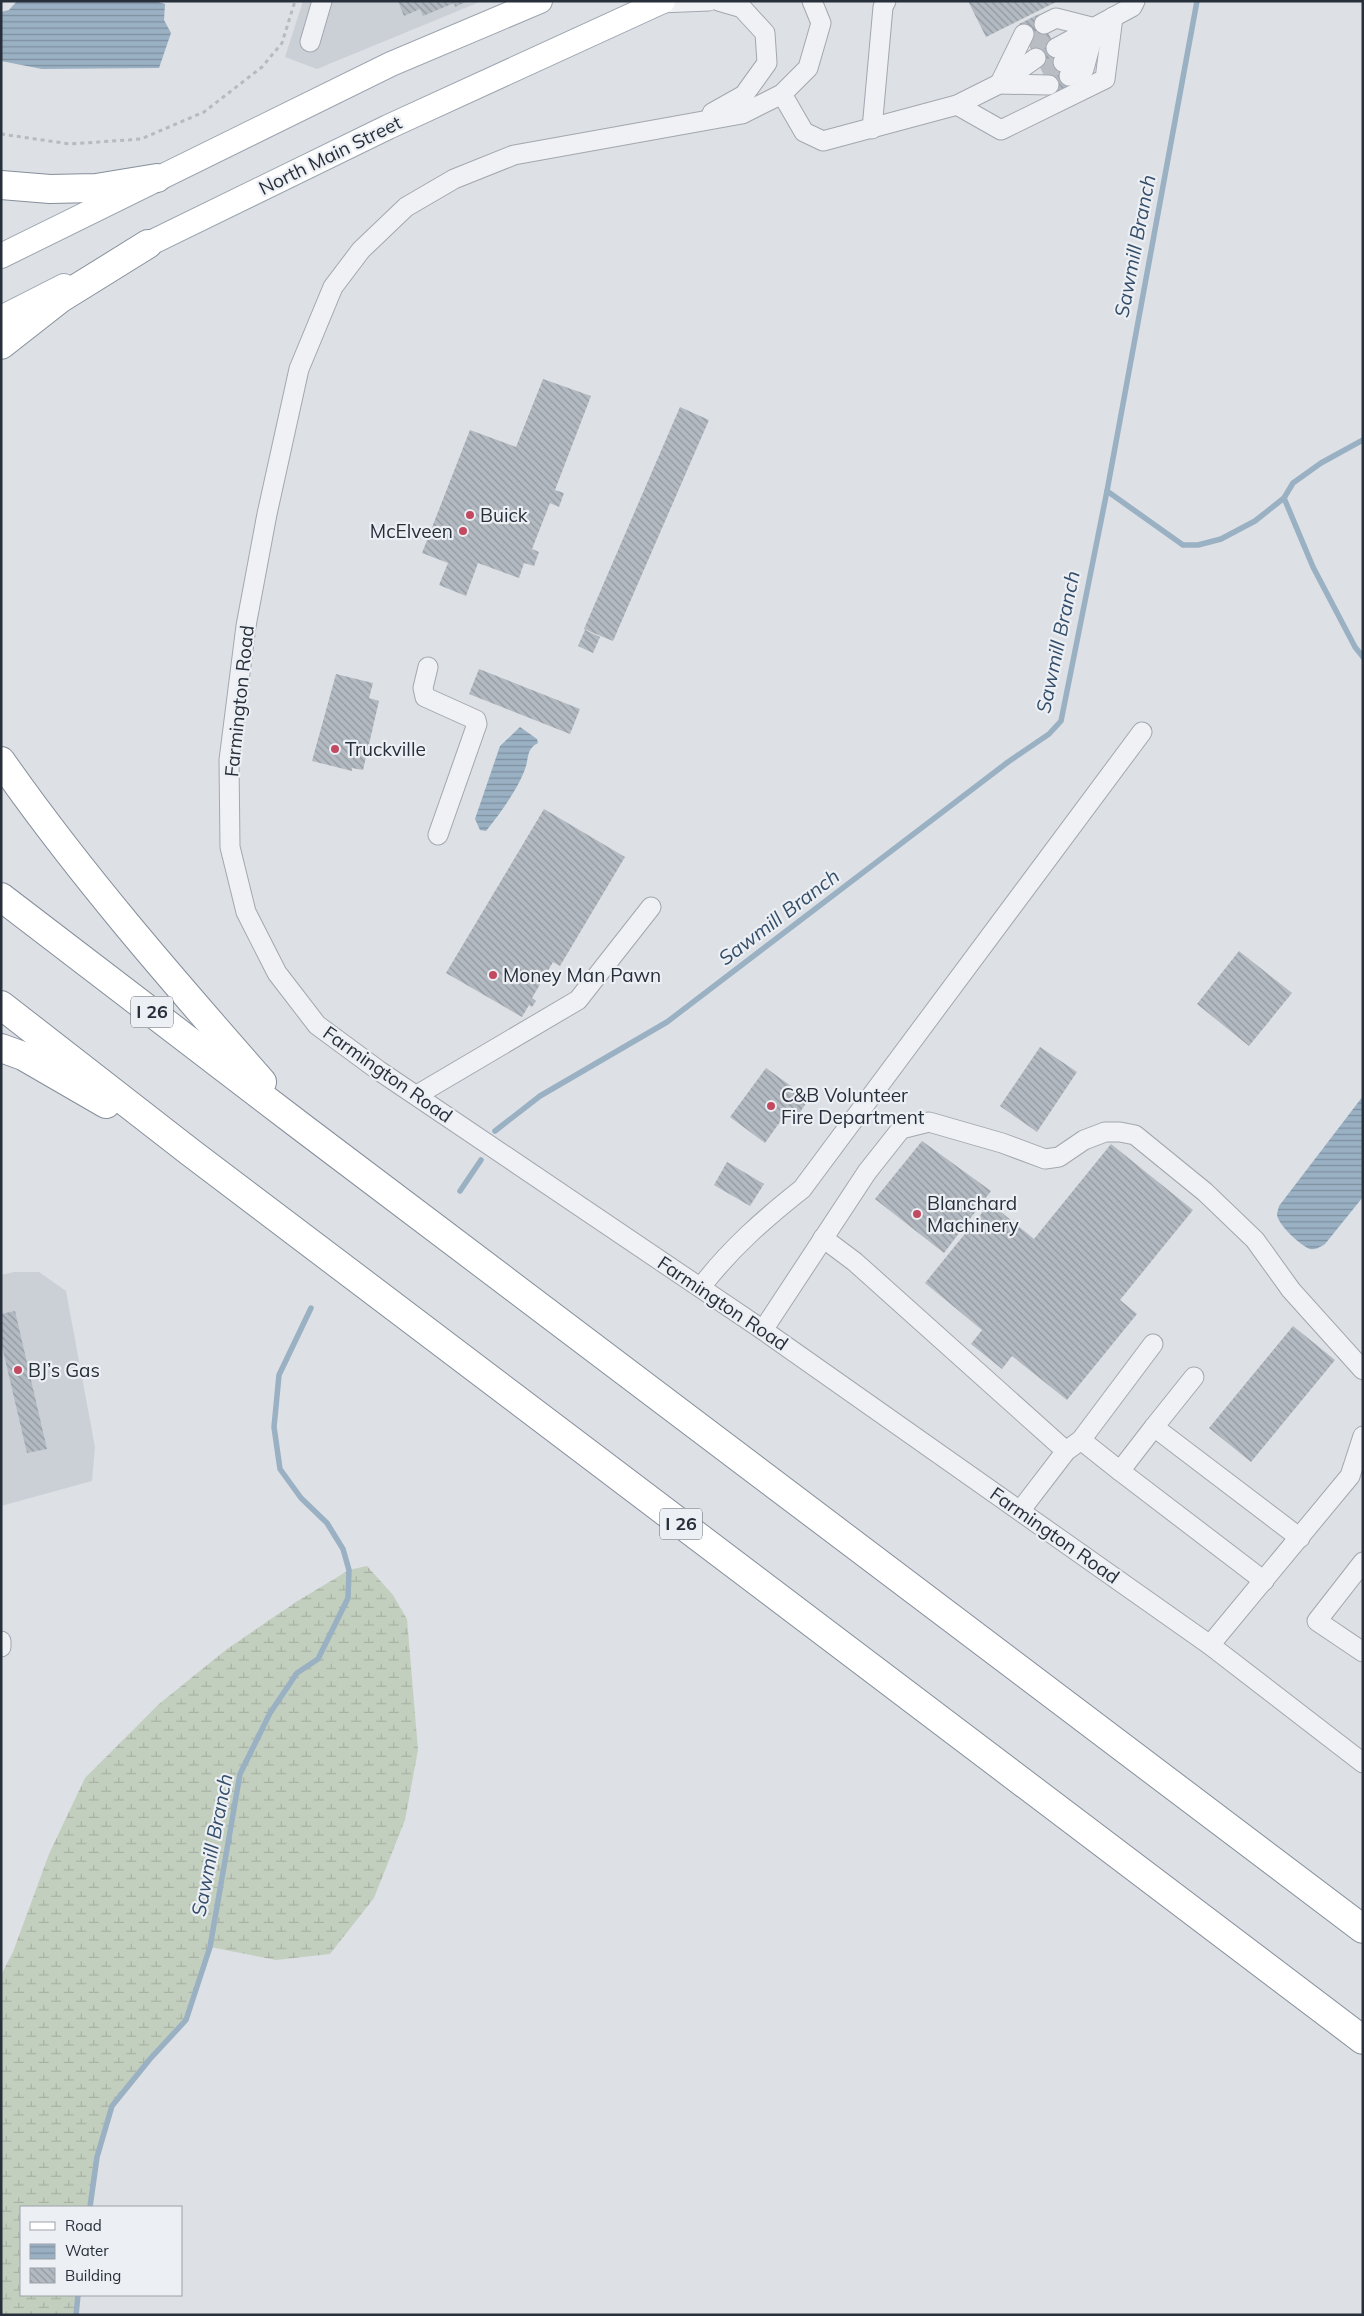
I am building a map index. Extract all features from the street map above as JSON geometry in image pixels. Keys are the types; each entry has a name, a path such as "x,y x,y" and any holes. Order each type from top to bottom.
{"highway":[{"path":"1,185 50,189 96,188 157,178"},
{"path":"1,345 61,298 148,244"},
{"path":"1,761 106,900 182,991 302,1128"},
{"name":"I 26","path":"1,897 302,1128 1363,1929"},
{"name":"I 26","path":"1,1005 190,1152 1363,2040"},
{"path":"1,1048 22,1056 190,1152"}],"main road":[{"path":"1,256 390,64 540,1"},
{"name":"North Main Street","path":"1,318 388,127 662,2"}],"street":[{"path":"310,42 322,1"},
{"path":"662,2 709,1"},
{"name":"Farmington Road","path":"616,138 717,112 744,95 767,64 765,32 742,8 718,1"},
{"name":"Farmington Road","path":"812,1 821,23 808,68 782,94 742,114 514,155 454,179 406,207 361,250 334,288 299,369 269,505 246,626 229,760 230,847 246,912 277,973 317,1025 763,1330 1020,1510 1210,1645 1363,1763"},
{"path":"872,129 883,8 886,1"},
{"path":"1095,28 1063,29 1056,49 1077,54 1095,28 1132,7 1135,1"},
{"path":"957,105 1001,130 1105,79 1113,17"},
{"path":"782,94 804,132 823,141 957,105 999,84 1036,59"},
{"path":"999,84 1036,59"},
{"path":"999,84 1036,59"},
{"path":"428,667 423,688 425,697 476,720 477,724 438,835"},
{"path":"701,1288 720,1262 741,1240 762,1220 802,1188 1142,732"},
{"path":"417,1095 578,1000 652,908"},
{"path":"763,1330 867,1172 902,1129 913,1124 929,1122 1002,1143 1045,1159 1059,1157 1084,1140 1105,1132 1120,1132 1135,1136 1205,1192 1255,1240 1291,1290 1363,1370"},
{"path":"823,1238 855,1262 1066,1451"},
{"path":"1020,1510 1066,1451 1081,1440 1154,1344"},
{"path":"1120,1471 1194,1377"},
{"path":"1154,1427 1300,1538"},
{"path":"1210,1645 1350,1476 1363,1436"},
{"path":"1081,1440 1264,1581"},
{"path":"1363,1562 1317,1621 1363,1652"},
{"path":"1,1641 1,1647"}],"path":[{"path":"1,134 70,144 141,139 204,112 262,67 282,43 295,1"}],"shaded area":[{"path":"303,1 482,1 317,69 285,57"},
{"path":"14,1272 39,1272 66,1291 95,1447 92,1481 1,1506 1,1275"}],"green space":[{"path":"367,1566 393,1595 407,1619 418,1750 405,1820 374,1898 330,1954 276,1960 210,1947 186,2020 150,2059 112,2106 97,2157 90,2206 20,2206 20,2296 78,2296 76,2315 1,2315 1,1975 13,1952 49,1854 85,1778 159,1704 227,1649 296,1602 349,1570"}],"water":[{"path":"17,1 155,1 165,4 164,20 171,33 159,68 42,69 1,61 1,12 9,10"},
{"path":"520,727 537,739 538,743 530,750 523,774 509,800 486,831 480,830 475,819 500,746"},
{"path":"1363,1096 1363,1197 1325,1244 1316,1249 1310,1249 1285,1229 1278,1218 1279,1206"}],"building":[{"path":"398,1 468,1 455,7 454,3 423,16 420,9 404,16"},
{"path":"968,1 1058,1 986,37"},
{"path":"1039,14 1073,84 1053,94 1019,24"},
{"path":"543,379 591,396 555,490 564,493 559,507 550,503 532,549 539,552 534,566 524,563 519,578 478,563 466,596 439,585 448,563 422,553 470,430 516,447"},
{"path":"680,407 709,420 613,641 584,629"},
{"path":"585,630 600,637 593,653 578,646"},
{"path":"479,669 580,709 570,734 469,694"},
{"path":"336,674 373,683 369,698 379,701 363,770 352,768 352,771 312,761"},
{"path":"544,809 625,857 560,966 553,962 532,998 536,1001 532,1007 529,1005 522,1017 446,973"},
{"path":"1239,951 1292,993 1249,1046 1197,1004"},
{"path":"1040,1047 1077,1072 1037,1132 1000,1106"},
{"path":"766,1068 809,1099 796,1118 787,1112 765,1143 730,1117"},
{"path":"922,1141 991,1191 944,1253 875,1199"},
{"path":"1111,1144 1193,1210 1120,1300 1137,1314 1067,1400 1012,1356 1002,1369 971,1344 982,1330 925,1283 990,1203 1034,1239"},
{"path":"727,1162 764,1184 750,1206 714,1185"},
{"path":"15,1311 47,1449 27,1453 1,1342 1,1314"},
{"path":"1293,1326 1335,1360 1251,1462 1209,1428"}],"waterway":[{"name":"Sawmill Branch","path":"495,1131 540,1096 667,1022 1008,762 1049,734 1061,721 1107,491 1197,1"},
{"path":"1107,491 1183,545 1198,545 1221,539 1255,521 1284,498 1293,483 1321,463 1363,440"},
{"path":"1284,498 1313,567 1355,647 1363,657"},
{"name":"Sawmill Branch","path":"460,1191 481,1160"},
{"name":"Sawmill Branch","path":"90,2206 97,2157 112,2106 150,2059 186,2020 210,1947 240,1774 270,1713 297,1673 318,1659 348,1598 349,1570 343,1549 327,1523 301,1498 280,1469 274,1427 279,1375 311,1308"},
{"name":"Sawmill Branch","path":"76,2315 78,2296"}],"tunnel":[{"path":"1030,45 1049,35"},
{"path":"1043,72 1063,62"}],"place":[{"name":"Buick","path":"470,515"},
{"name":"McElveen","path":"463,531"},
{"name":"Truckville","path":"335,749"},
{"name":"Money Man Pawn","path":"493,975"},
{"name":"C&B Volunteer Fire Department","path":"771,1106"},
{"name":"Blanchard Machinery","path":"917,1214"},
{"name":"BJ’s Gas","path":"18,1370"}]}
